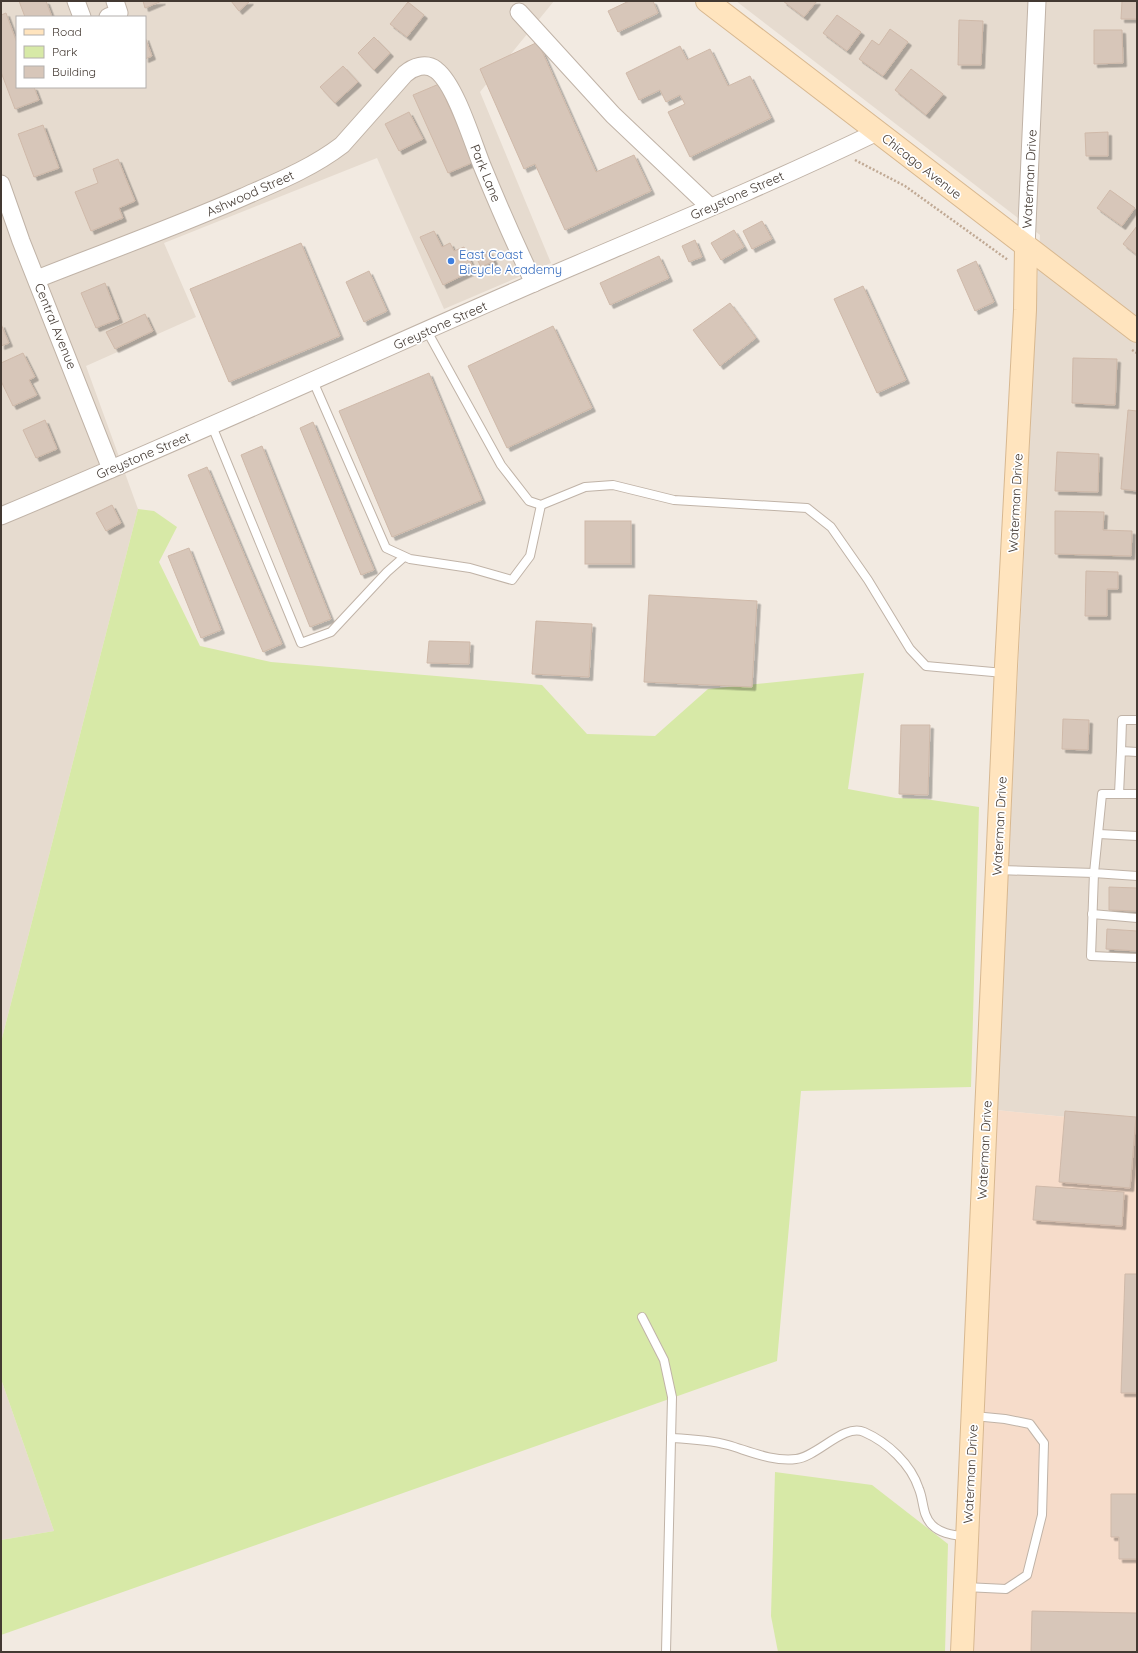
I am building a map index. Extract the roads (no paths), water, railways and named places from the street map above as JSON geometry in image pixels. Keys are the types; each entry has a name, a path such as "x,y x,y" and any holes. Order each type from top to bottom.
{"street":[{"path":"76,1 82,16"},
{"path":"110,16 119,12 115,1"},
{"name":"Chicago Avenue","path":"707,1 1137,331"},
{"name":"Waterman Drive","path":"962,1652 1006,673 1025,310 1026,247 1037,1"},
{"path":"519,12 613,115 710,207"},
{"name":"Ashwood Street","path":"37,279 219,208 308,167 342,145 410,70 421,66 432,68"},
{"name":"Park Lane","path":"432,68 438,72 453,95 468,128 482,167 514,242 534,283"},
{"name":"Greystone Street","path":"1,516 212,426 877,132"},
{"name":"Central Avenue","path":"1,184 111,469"}],"lane":[{"path":"427,331 501,465 529,501 540,505 585,487 613,485 674,500 807,508 831,527 868,580 910,649 926,666 1006,673"},
{"path":"314,381 386,548 410,559 470,568 512,580 530,556 540,505"},
{"path":"212,426 300,643 331,632 387,572 404,557"},
{"path":"1119,794 1122,720 1137,720"},
{"path":"1121,751 1137,752"},
{"path":"1137,794 1102,794 1094,873 1090,956 1137,958"},
{"path":"1099,834 1137,836"},
{"path":"997,870 1137,876"},
{"path":"1092,914 1137,918"},
{"path":"642,1317 661,1351 668,1374 672,1397 666,1652"},
{"path":"964,1587 1006,1590 1027,1575 1042,1515 1044,1443 1030,1424 1005,1418 972,1416"},
{"path":"671,1438 714,1442 765,1456 795,1460 810,1455 848,1431 860,1430 885,1445 908,1467 919,1489 926,1516 931,1524 943,1532 967,1537"}],"place":[{"name":"East Coast Bicycle Academy","path":"451,261"}]}
